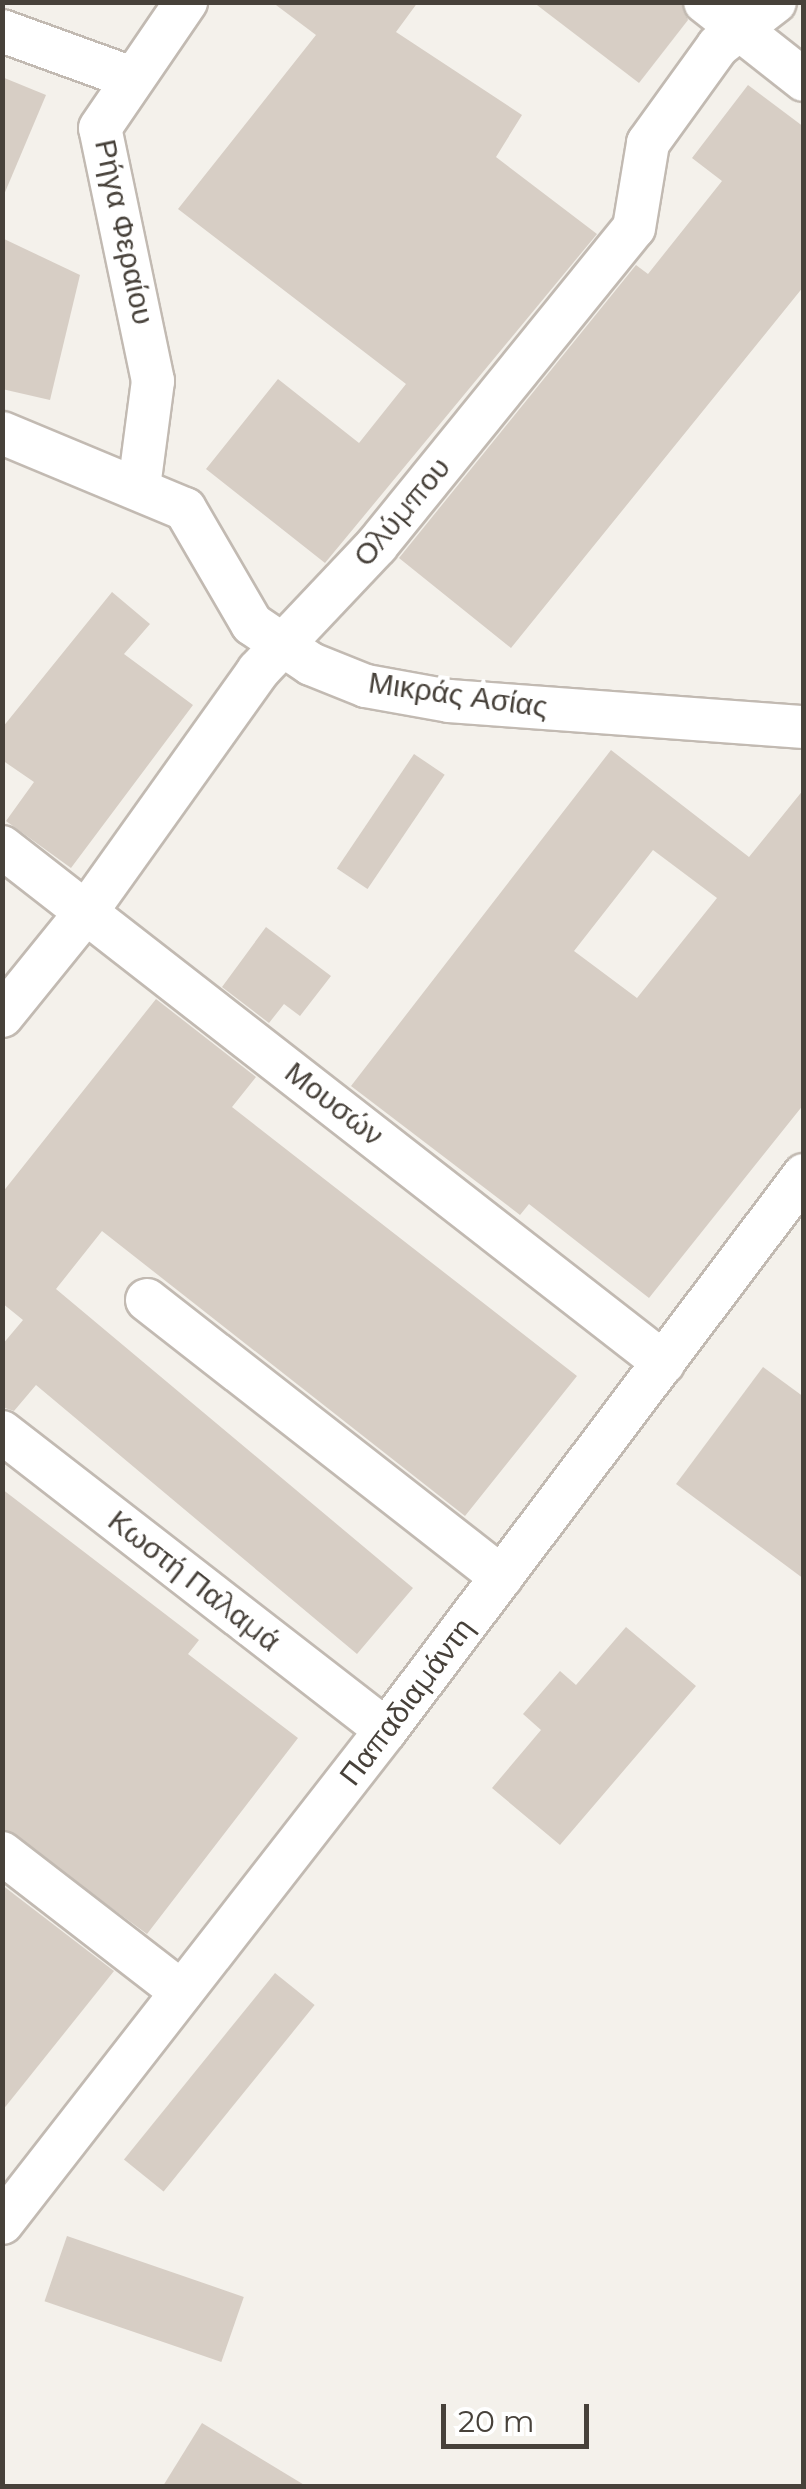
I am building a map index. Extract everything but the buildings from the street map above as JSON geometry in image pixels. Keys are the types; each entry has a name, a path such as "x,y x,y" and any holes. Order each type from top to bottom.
{"street":[{"name":"Ρήγα Φεραίου","path":"139,487 153,381 100,143 106,114 186,2"},
{"path":"706,2 804,80"},
{"name":"Ολύμπου","path":"2,1016 87,911 281,646 377,546 634,228 648,143 708,58 775,2"},
{"path":"2,31 129,77"},
{"name":"Μικράς Ασίας","path":"2,432 185,509 243,613 281,646 366,686 396,693 804,727"},
{"name":"Μουσών","path":"2,847 664,1363"},
{"name":"Παπαδιαμάντη","path":"2,2223 386,1730 804,1175"},
{"path":"146,1300 502,1578"},
{"name":"Κωστή Παλαμά","path":"2,1432 386,1730"},
{"path":"2,1853 182,1992"}]}
